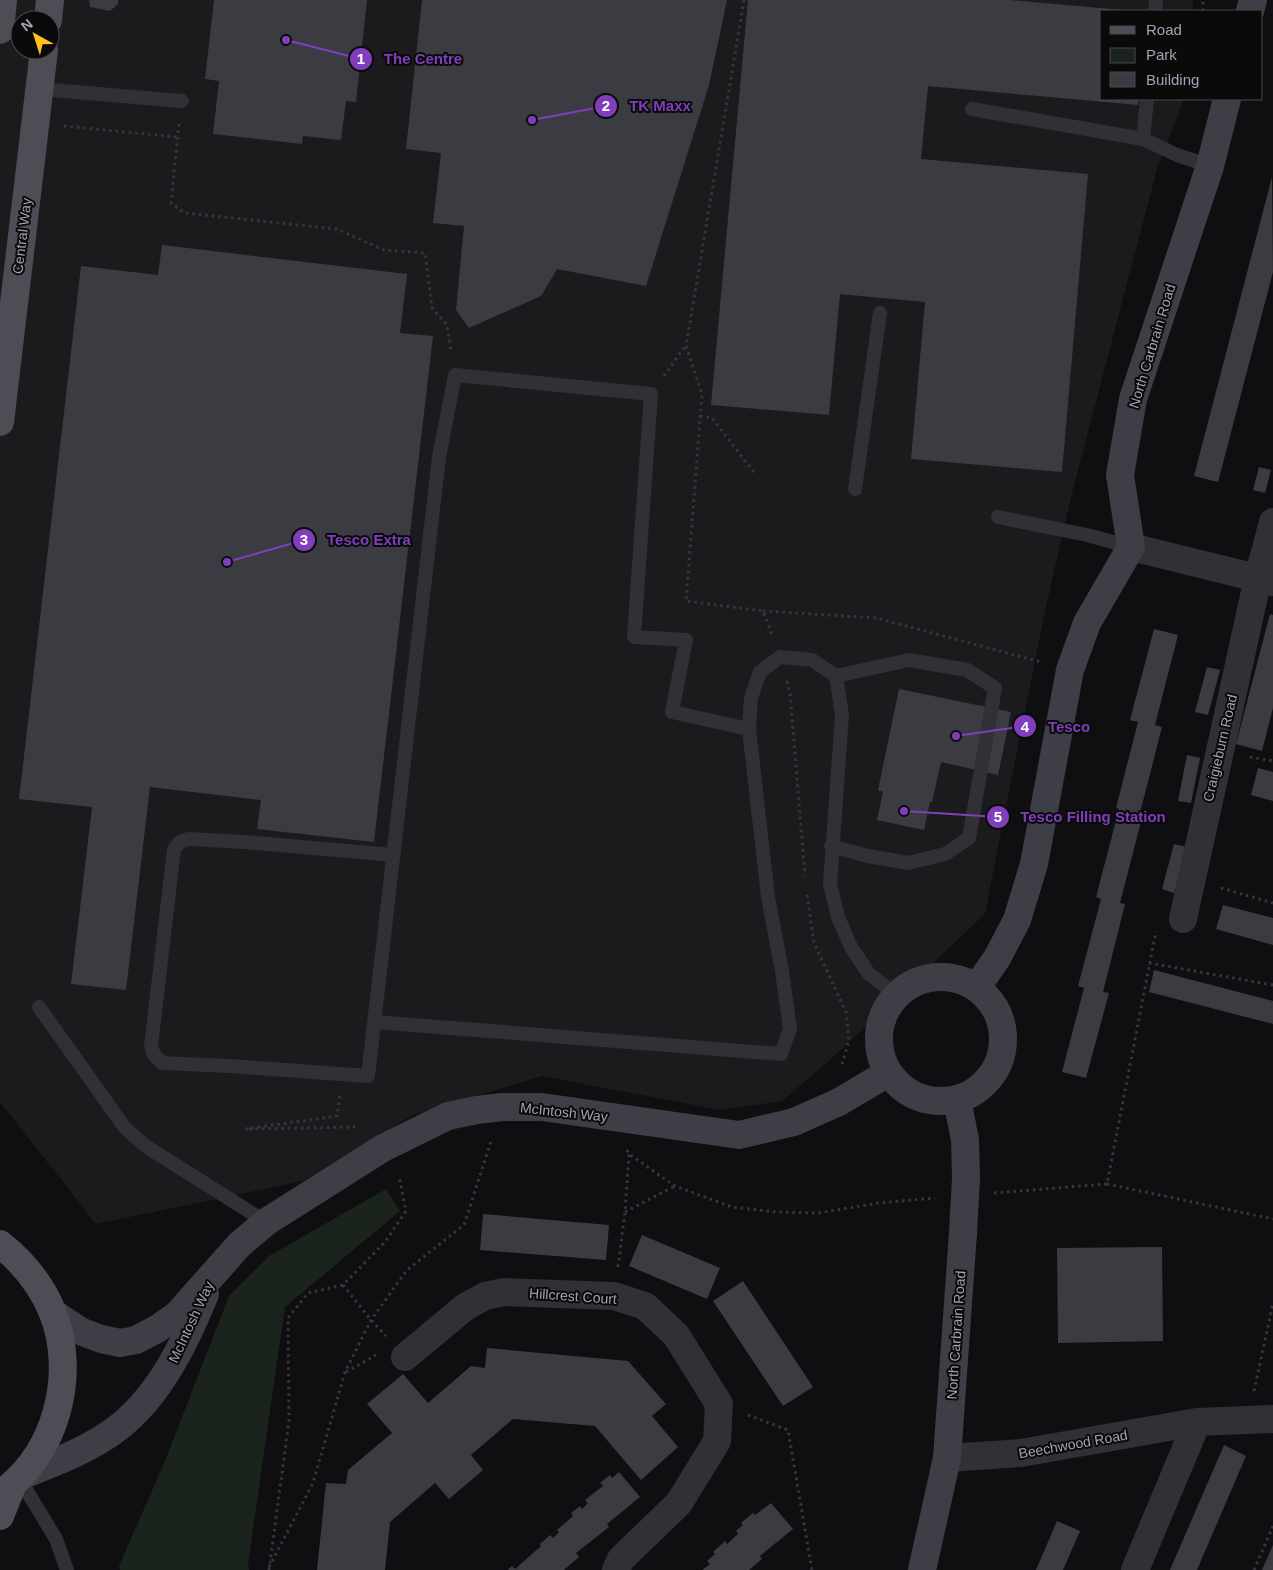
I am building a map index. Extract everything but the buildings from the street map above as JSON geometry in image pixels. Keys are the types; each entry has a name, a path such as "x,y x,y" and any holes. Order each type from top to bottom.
{"main road":[{"path":"0,30 3,0"},
{"name":"Central Way","path":"0,422 43,60"},
{"path":"0,1231 7,1250 37,1282 53,1313 62,1346 63,1381 57,1415 43,1446 14,1483 0,1516"}],"street":[{"name":"North Carbrain Road","path":"1131,547 1120,475 1133,399 1210,166 1228,100"},
{"name":"Craigieburn Road","path":"1183,919 1191,880 1266,580 1273,522"},
{"path":"976,987 996,958 1017,920 1034,864 1070,670 1087,623 1131,547 1266,580"},
{"path":"944,976 961,980 976,987 991,1001 1000,1019 1003,1039 1000,1059 990,1077 976,1090 957,1099 938,1101 918,1097 901,1087 888,1073 880,1053 878,1032 884,1012 897,995 910,984 927,978 944,976"},
{"name":"McIntosh Way","path":"53,1313 80,1332 101,1339 120,1343 136,1340 177,1315 239,1245 266,1222 383,1148 448,1116 502,1107 542,1107 739,1135 794,1122 839,1102 888,1073"},
{"name":"North Carbrain Road","path":"922,1570 947,1458 966,1178 965,1140 957,1099"},
{"name":"McIntosh Way","path":"14,1483 95,1444 120,1427 144,1403 171,1366 192,1326 215,1272"},
{"name":"Hillcrest Court","path":"399,1350 485,1296 504,1292 614,1296 644,1306 676,1335 719,1404"},
{"path":"616,1570 621,1559 679,1503 717,1441 719,1404"},
{"name":"Beechwood Road","path":"947,1458 1021,1454 1197,1422 1260,1420"},
{"path":"1135,1570 1197,1422"}],"lane":[{"path":"40,89 182,102"},
{"path":"1143,139 1147,100"},
{"path":"972,109 1143,139 1177,156 1210,166"},
{"path":"855,489 880,313"},
{"path":"393,855 245,842 188,839 180,842 174,849 151,1046 154,1055 162,1063 368,1076 374,1022 393,855 438,457 455,375 651,394 634,637 686,640 672,712 749,729"},
{"path":"998,517 1087,535 1131,547"},
{"path":"374,1022 781,1054 790,1029 782,971 768,897 749,729 751,698 760,672 780,657 812,660 836,676 909,660 967,670 995,688 969,838 945,854 908,863 868,856 832,846"},
{"path":"836,676 842,715 830,884 838,917 851,947 869,974 897,995"},
{"path":"39,1007 125,1128 147,1147 266,1222"},
{"path":"14,1483 56,1539 67,1570"}],"path":[{"path":"651,394 686,346 744,0"},
{"path":"182,102 171,203 185,213 337,229 384,250 425,253 432,308 447,325 455,375"},
{"path":"35,123 177,137"},
{"path":"686,346 702,394 686,601 763,611 876,618 1070,670"},
{"path":"700,416 712,418 756,476"},
{"path":"763,611 780,657 790,693 806,879"},
{"path":"1191,880 1273,903"},
{"path":"806,888 814,943 846,1012 849,1040 842,1064 836,1071"},
{"path":"1149,963 1273,985"},
{"path":"342,1074 337,1116 246,1129 360,1126"},
{"path":"614,1296 625,1212 629,1154"},
{"path":"269,1570 289,1421 288,1318 308,1293 343,1284 385,1242 406,1211 399,1176"},
{"path":"1107,1184 1273,1219"},
{"path":"625,1212 674,1186"},
{"path":"343,1284 370,1320 399,1350 345,1372"},
{"path":"1260,1420 1273,1303"},
{"path":"719,1404 788,1430 812,1570"},
{"path":"1254,1570 1273,1526"}],"shaded area":[{"path":"0,0 1193,0 1193,10 1100,10 1100,100 1184,100 1157,169 1071,497 1042,625 985,914 829,1061 782,1101 720,1110 542,1076 413,1115 303,1181 96,1224 0,1102"}],"green space":[{"path":"386,1189 400,1211 285,1307 248,1564 249,1570 120,1570 119,1566 165,1461 229,1296 269,1256"}],"place":[{"name":"The Centre","path":"286,40"},
{"name":"TK Maxx","path":"532,120"},
{"name":"Tesco Extra","path":"227,562"},
{"name":"Tesco","path":"956,736"},
{"name":"Tesco Filling Station","path":"904,811"}]}
